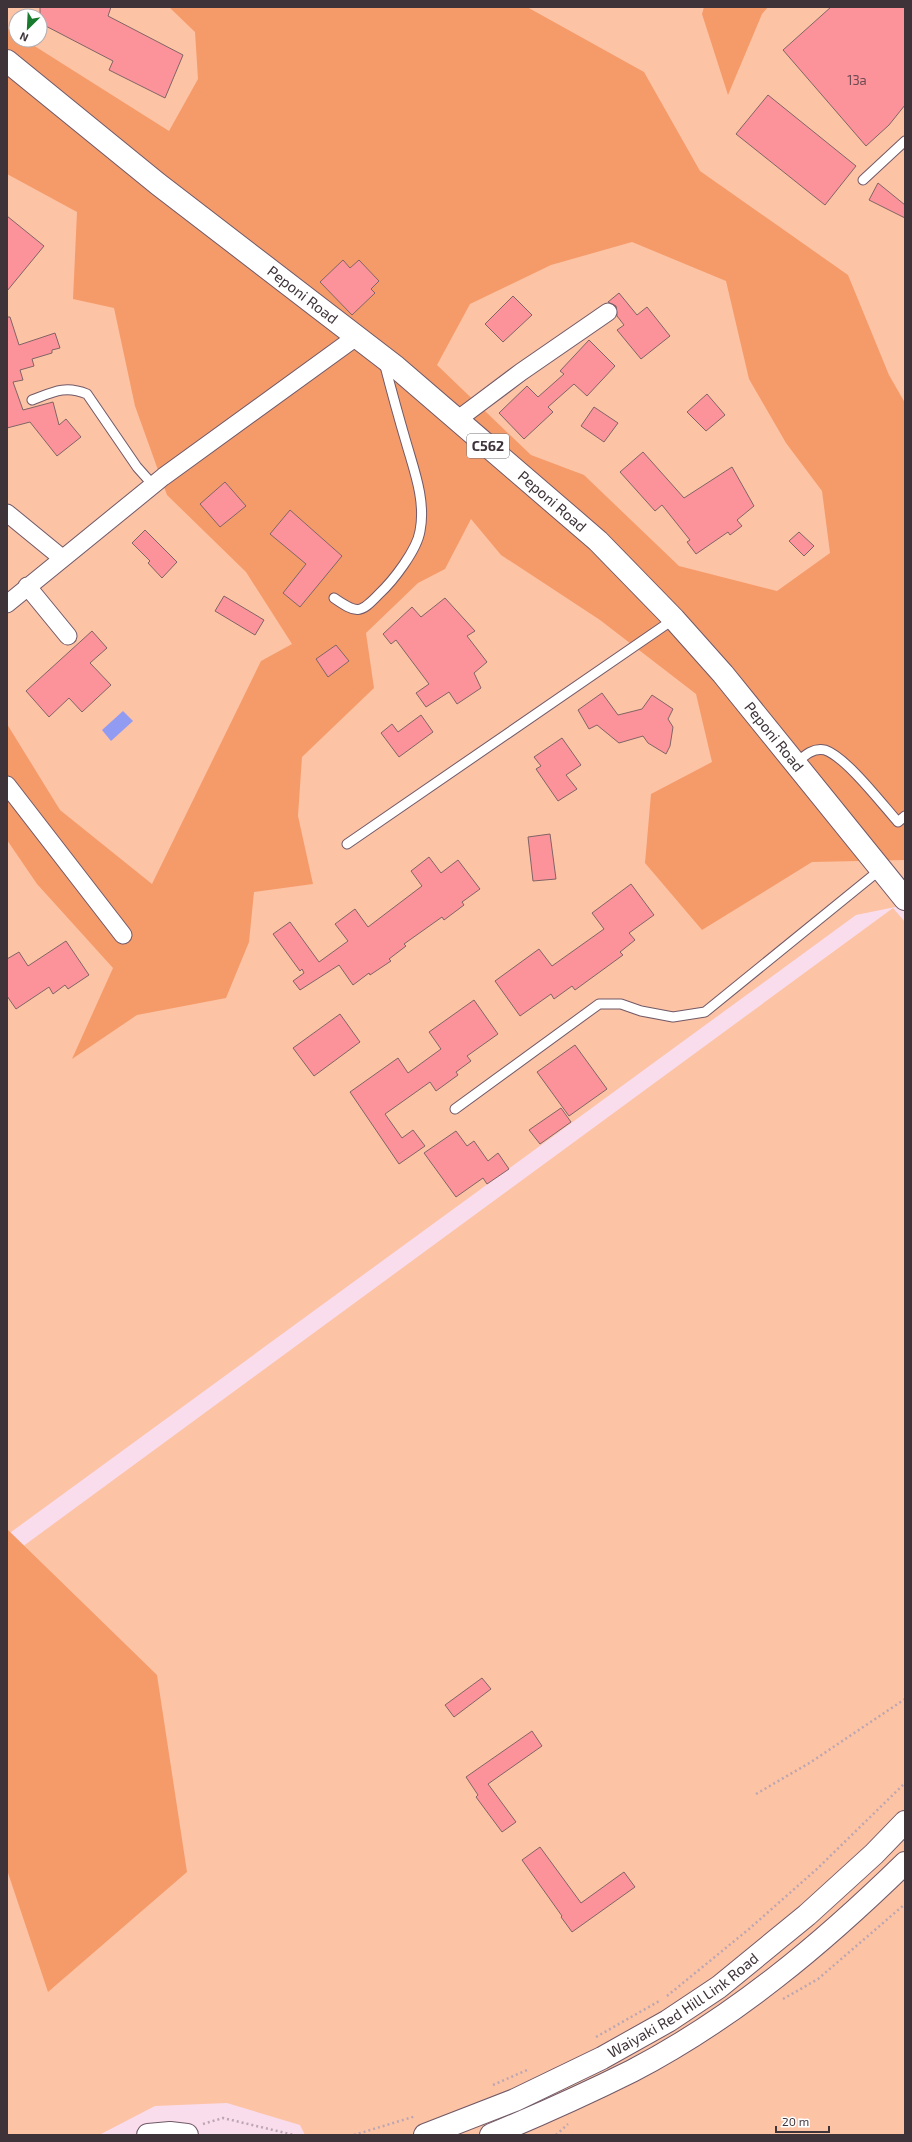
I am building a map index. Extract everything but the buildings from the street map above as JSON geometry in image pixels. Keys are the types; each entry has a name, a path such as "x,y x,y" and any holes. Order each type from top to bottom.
{"main road":[{"name":"Peponi Road","path":"7,61 158,184 382,356 598,541 674,619 723,674 905,899"},
{"name":"Waiyaki Red Hill Link Road","path":"424,2125 515,2100 602,2058 668,2021 719,1987 807,1915 874,1854 905,1822"},
{"name":"Waiyaki Red Hill Link Road","path":"491,2135 563,2104 632,2070 720,2017 796,1962 862,1904 905,1863"},
{"path":"148,2135 193,2130"}],"street":[{"path":"457,420 521,372 608,312"},
{"path":"7,604 26,586 153,485 356,337"},
{"path":"7,513 62,558"},
{"path":"26,586 68,636"},
{"path":"7,785 123,935"}],"lane":[{"path":"864,180 905,141"},
{"path":"334,598 351,610 360,611 368,606 384,590 411,552 420,531 420,493 382,356"},
{"path":"32,400 60,389 76,390 87,394 137,467 153,485"},
{"path":"347,844 674,619"},
{"path":"795,764 810,751 824,750 843,762 903,822"},
{"path":"455,1109 598,1004 621,1004 641,1011 672,1017 705,1012 881,869"}],"path":[{"path":"756,1794 811,1762 905,1699"},
{"path":"592,2039 666,1997 749,1929 818,1868 905,1783"},
{"path":"487,2088 529,2069"},
{"path":"193,2130 223,2118 294,2135"},
{"path":"354,2135 424,2125"}],"shaded area":[{"path":"7,7 905,7 905,905 856,915 7,1535"},
{"path":"169,7 527,7 644,72 700,171 848,275 889,375 905,403 905,860 812,862 702,930 645,863 651,794 712,762 696,694 600,620 501,555 471,519 445,569 418,583 366,633 374,688 302,757 298,816 313,884 254,892 249,942 226,998 137,1015 72,1059 113,968 37,884 7,840 7,724 60,810 152,884 261,661 292,644 246,572 167,495 135,406 114,308 73,299 77,212 7,174 7,28 8,48 38,48 169,131 198,79 195,32","holes":["632,242 726,281 749,379 786,443 822,491 830,553 777,591 679,566 584,475 531,455 437,365 470,304 551,265"]},
{"path":"704,7 768,7 762,14 728,95 702,14"},
{"path":"893,908 905,922 905,2135 305,2135 300,2125 227,2103 155,2106 99,2135 7,2135 7,1558"},
{"path":"7,1529 157,1675 187,1872 48,1992 7,1870"}],"water":[{"path":"123,711 133,721 111,741 102,730"}]}
